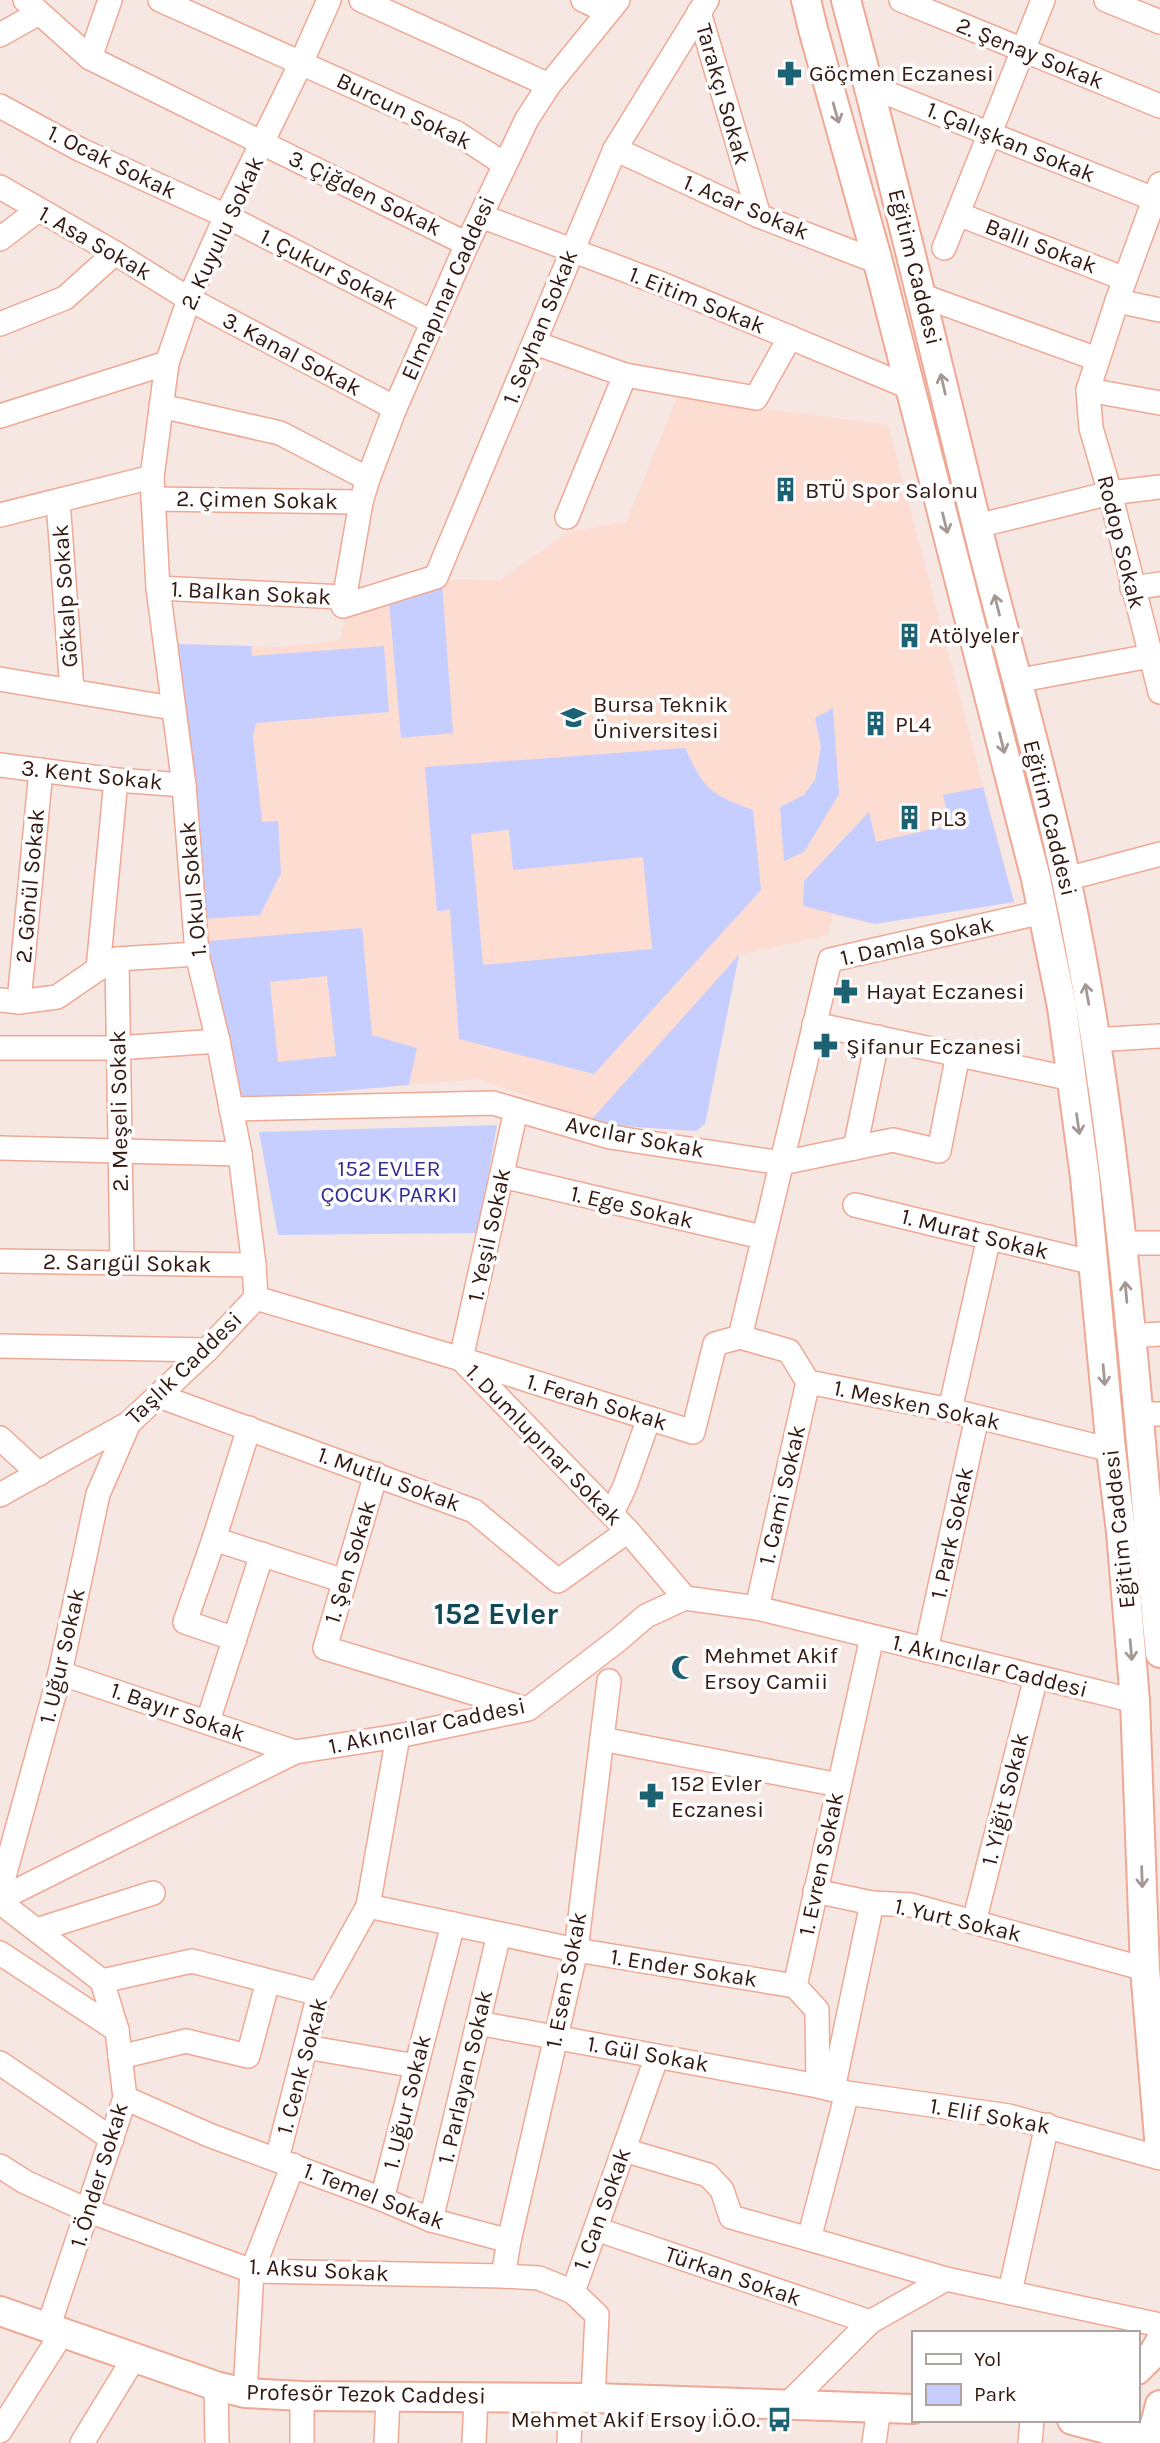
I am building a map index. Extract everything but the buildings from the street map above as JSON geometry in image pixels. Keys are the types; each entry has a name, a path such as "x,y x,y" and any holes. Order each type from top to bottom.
{"main road":[{"name":"Eğitim Caddesi","path":"806,0 911,388 1043,912 1062,1007 1094,1263 1121,1532 1135,1701 1145,1969 1160,2150"},
{"name":"Eğitim Caddesi","path":"846,0 923,296 977,526 1066,879 1094,1040 1122,1243 1130,1336 1149,1414 1159,1638"},
{"name":"Profesör Tezok Caddesi","path":"0,2311 216,2386 245,2393 302,2396 582,2398 912,2409"},
{"path":"1139,2368 1160,2342"},
{"path":"1079,2422 1153,2442 1160,2405 1139,2402"},
{"path":"1063,2422 1087,2443"}],"street":[{"path":"90,58 110,0"},
{"name":"Burcun Sokak","path":"160,0 457,133 504,164"},
{"name":"2. Kuyulu Sokak","path":"152,488 167,363 189,299 226,216 302,63 329,0"},
{"path":"361,0 550,85"},
{"path":"583,0 613,6"},
{"name":"2. Şenay Sokak","path":"901,0 1160,106"},
{"path":"944,248 1043,0"},
{"path":"1106,0 1160,22"},
{"name":"Elmapınar Caddesi","path":"343,601 361,502 368,479 395,408 467,244 527,119 550,85 613,6"},
{"name":"1. Seyhan Sokak","path":"343,601 436,577 615,149 703,6"},
{"name":"Tarakçı Sokak","path":"703,6 759,216"},
{"path":"0,35 32,7"},
{"name":"3. Çiğden Sokak","path":"32,7 90,58 467,244"},
{"name":"1. Çalışkan Sokak","path":"869,86 990,134 1157,191"},
{"name":"1. Ocak Sokak","path":"0,106 79,149 226,216"},
{"name":"1. Acar Sokak","path":"615,149 759,216 878,261"},
{"name":"1. Asa Sokak","path":"0,187 189,299"},
{"path":"1157,191 1088,390 1160,403"},
{"path":"0,239 38,210"},
{"name":"Ballı Sokak","path":"958,214 1125,279"},
{"name":"1. Çukur Sokak","path":"226,216 432,322"},
{"name":"1. Eitim Sokak","path":"481,216 662,284 911,388"},
{"path":"0,324 65,298 115,253"},
{"path":"923,296 1097,359"},
{"name":"3. Kanal Sokak","path":"189,299 395,408"},
{"path":"1117,301 1160,310"},
{"path":"535,342 625,375 756,398 790,337"},
{"path":"0,416 167,363"},
{"path":"567,517 625,375"},
{"name":"Rodop Sokak","path":"1088,390 1091,428 1160,689"},
{"path":"161,406 280,433 368,479"},
{"path":"977,526 1110,493 1160,487"},
{"name":"2. Çimen Sokak","path":"0,515 58,501 152,488 361,502"},
{"name":"1. Okul Sokak","path":"152,488 158,589 184,785 197,954 218,1041 240,1154 256,1298"},
{"name":"Gökalp Sokak","path":"58,501 72,690"},
{"path":"1132,588 1160,584"},
{"name":"1. Balkan Sokak","path":"158,589 343,601"},
{"path":"1016,681 1150,656"},
{"path":"0,679 172,708"},
{"name":"3. Kent Sokak","path":"0,765 116,780 184,785"},
{"name":"2. Gönül Sokak","path":"10,1001 41,770"},
{"name":"2. Meşeli Sokak","path":"116,780 108,964 117,1048 122,1263"},
{"path":"1066,879 1160,854"},
{"name":"1. Damla Sokak","path":"782,1163 830,960 1043,912"},
{"path":"10,1001 57,997 108,964 197,954"},
{"path":"814,1024 1072,1079"},
{"path":"1094,1040 1160,1036"},
{"path":"855,1148 878,1037"},
{"path":"0,1048 117,1048 218,1041"},
{"name":"Avcılar Sokak","path":"232,1109 493,1103 611,1137 782,1163 893,1140 939,1151 958,1054"},
{"name":"1. Yeşil Sokak","path":"461,1359 516,1110"},
{"path":"0,1148 240,1154"},
{"path":"740,1337 782,1163"},
{"name":"1. Ege Sokak","path":"502,1176 762,1237"},
{"name":"1. Murat Sokak","path":"855,1205 1094,1263"},
{"path":"950,1410 989,1237"},
{"path":"1122,1243 1160,1243"},
{"name":"2. Sarıgül Sokak","path":"0,1261 254,1265"},
{"name":"1. Dumlupınar Sokak","path":"256,1298 461,1359 612,1513 685,1598"},
{"name":"Taşlık Caddesi","path":"0,1495 130,1423 256,1298"},
{"path":"1130,1336 1160,1334"},
{"name":"1. Ferah Sokak","path":"461,1359 693,1432 715,1345 740,1337"},
{"name":"1. Mesken Sokak","path":"740,1337 789,1351 808,1382 977,1416 1111,1450"},
{"path":"0,1346 206,1350"},
{"name":"1. Cami Sokak","path":"757,1608 808,1382"},
{"name":"1. Mutlu Sokak","path":"159,1395 474,1511 558,1581 628,1531"},
{"name":"1. Park Sokak","path":"926,1650 977,1416"},
{"path":"612,1513 625,1486 649,1418"},
{"name":"1. Uğur Sokak","path":"0,1891 10,1820 60,1673 98,1494 130,1423"},
{"path":"234,1639 185,1622 250,1428"},
{"path":"0,1437 39,1474"},
{"name":"1. Şen Sokak","path":"376,1474 325,1648 528,1709"},
{"path":"214,1539 344,1581"},
{"path":"208,1721 262,1554"},
{"name":"1. Akıncılar Caddesi","path":"0,1900 295,1752 398,1736 528,1709 646,1616 685,1598 757,1608 1135,1701"},
{"name":"1. Evren Sokak","path":"794,1986 872,1637"},
{"name":"1. Bayır Sokak","path":"60,1673 295,1752"},
{"name":"1. Yiğit Sokak","path":"974,1922 1036,1677"},
{"name":"1. Esen Sokak","path":"503,2276 576,1950 609,1681"},
{"name":"1. Cenk Sokak","path":"245,2393 252,2272 285,2162 306,2047 319,1994 368,1906 398,1736"},
{"path":"602,1739 839,1785"},
{"path":"815,1891 872,1903"},
{"path":"37,1930 153,1893"},
{"path":"0,1900 102,1981 192,1961 319,1994"},
{"name":"1. Yurt Sokak","path":"833,2089 872,1903 911,1905 1145,1969"},
{"name":"1. Ender Sokak","path":"368,1906 576,1950 794,1986"},
{"name":"1. Uğur Sokak","path":"382,2199 453,1924"},
{"name":"1. Parlayan Sokak","path":"431,2220 499,1934"},
{"path":"0,1953 117,2030"},
{"name":"1. Önder Sokak","path":"0,2431 55,2331 125,2098 117,2030 102,1981"},
{"path":"120,2057 186,2041 248,2056 268,1981"},
{"path":"794,1986 817,2010 833,2089 809,2239"},
{"name":"1. Gül Sokak","path":"478,2024 833,2089"},
{"path":"306,2047 416,2066"},
{"name":"1. Can Sokak","path":"569,2443 582,2398 597,2315 573,2292 657,2056"},
{"path":"0,2063 113,2139"},
{"name":"1. Elif Sokak","path":"833,2089 1009,2116 1160,2158"},
{"name":"1. Temel Sokak","path":"125,2098 209,2135 431,2220 509,2241"},
{"path":"1010,2292 1047,2125"},
{"path":"624,2150 708,2175 722,2190 731,2217 946,2279 1160,2325"},
{"name":"1. Aksu Sokak","path":"0,2166 25,2182 89,2211 252,2272 539,2278 573,2292"},
{"name":"Türkan Sokak","path":"596,2229 870,2322"},
{"path":"788,2404 870,2322 946,2279"},
{"path":"82,2443 134,2358"},
{"path":"216,2386 217,2443"},
{"path":"302,2396 302,2443"},
{"path":"386,2443 388,2396"},
{"path":"474,2443 476,2397"},
{"path":"874,2443 879,2408"},
{"path":"1030,2443 1031,2422"}],"shaded area":[{"name":"Bursa Teknik Üniversitesi","path":"679,393 761,408 888,425 1014,902 875,924 833,915 828,935 739,955 705,1124 696,1131 607,1125 479,1079 237,1100 205,919 173,644 279,647 340,640 347,612 455,579 500,580 568,532 626,522"}],"green space":[{"path":"442,583 453,733 401,738 389,600"},
{"path":"173,644 251,646 252,656 384,646 389,712 256,723 253,737 262,822 278,821 281,873 260,915 205,919"},
{"path":"833,708 839,794 804,852 784,861 780,807 804,795 815,780 821,747 815,718"},
{"path":"685,748 710,789 753,810 761,890 594,1074 459,1039 450,910 437,911 425,767","holes":["509,830 513,870 643,857 652,949 483,965 471,834"]},
{"path":"983,787 1014,902 875,924 803,906 804,881 869,812 876,842 950,825 943,795"},
{"path":"362,928 372,1035 417,1048 409,1085 237,1100 208,941","holes":["327,976 336,1056 278,1062 270,982"]},
{"path":"739,955 705,1124 696,1131 607,1125 591,1120"},
{"name":"152 EVLER ÇOCUK PARKI","path":"497,1125 478,1233 278,1235 259,1132"}],"place":[{"name":"Göçmen Eczanesi","path":"789,73"},
{"name":"BTÜ Spor Salonu","path":"785,490"},
{"name":"Atölyeler","path":"909,635"},
{"name":"Bursa Teknik Üniversitesi","path":"573,717"},
{"name":"PL4","path":"875,724"},
{"name":"PL3","path":"910,818"},
{"name":"Hayat Eczanesi","path":"846,991"},
{"name":"Şifanur Eczanesi","path":"826,1046"},
{"name":"Mehmet Akif Ersoy Camii","path":"684,1668"},
{"name":"152 Evler Eczanesi","path":"651,1796"},
{"name":"Mehmet Akif Ersoy İ.Ö.O.","path":"780,2419"}],"district":[{"name":"152 Evler","path":"496,1614"}]}
